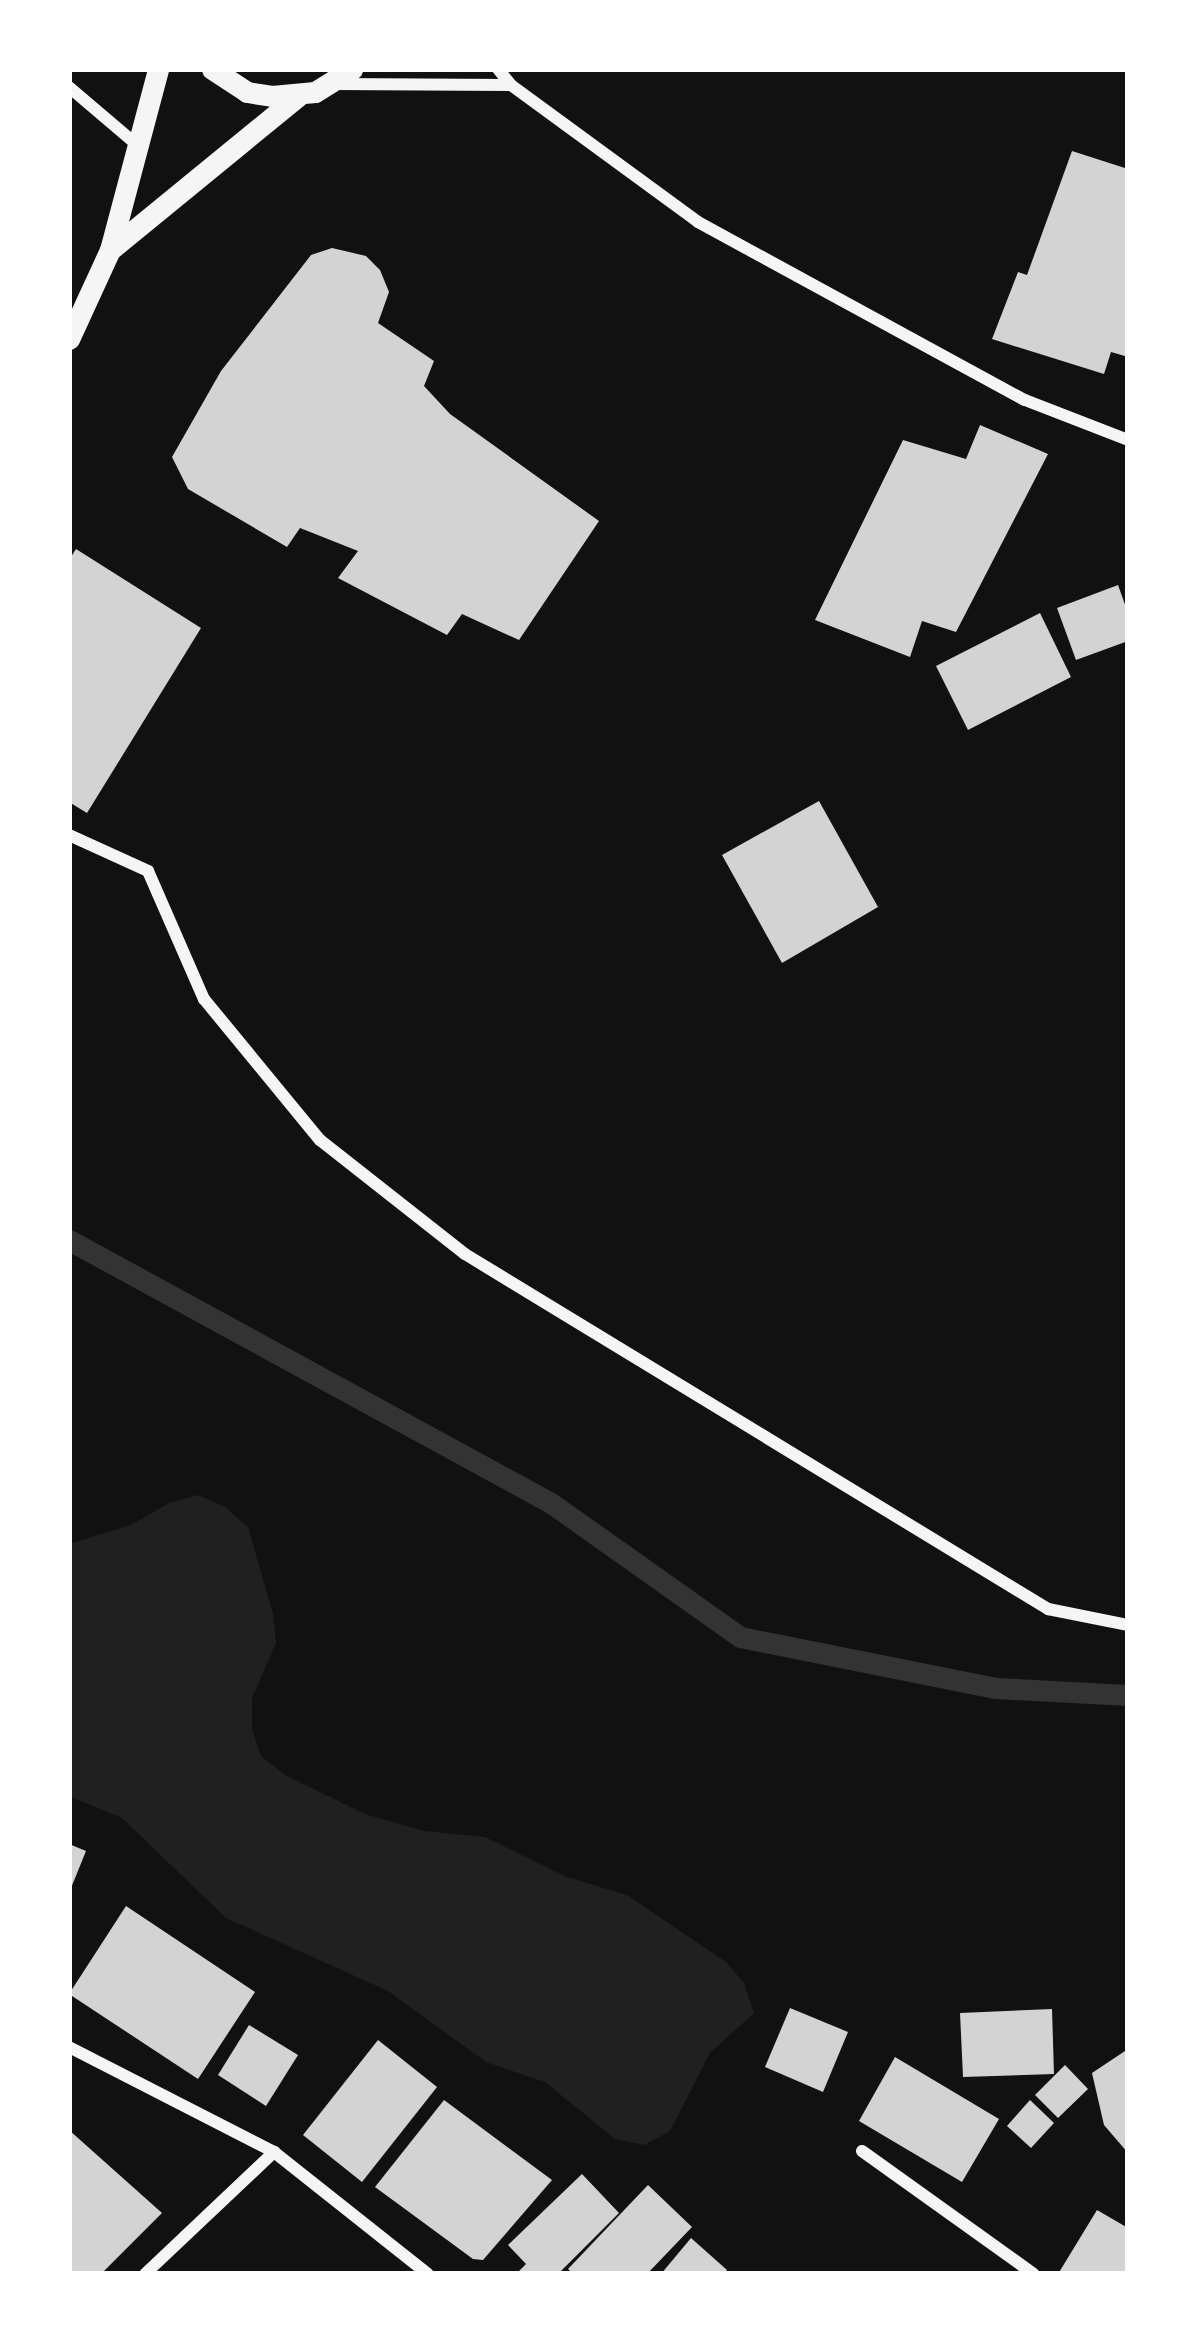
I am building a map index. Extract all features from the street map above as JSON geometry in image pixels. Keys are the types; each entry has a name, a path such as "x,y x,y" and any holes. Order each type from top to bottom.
{"street":[{"path":"69,339 110,250 158,69"},
{"path":"212,69 248,92 298,96"},
{"path":"332,85 352,69"},
{"path":"498,69 512,85 698,222 1025,400 1128,440"},
{"path":"110,250 298,96 332,85 512,85"},
{"path":"69,87 136,144"},
{"path":"69,835 148,871 204,999 305,1122 320,1140 465,1254 1048,1610 1128,1625"},
{"path":"69,2047 274,2152 428,2274"},
{"path":"862,2151 1034,2274"},
{"path":"145,2274 274,2152"}],"shaded area":[{"path":"198,1495 225,1507 248,1527 273,1614 276,1643 252,1698 252,1729 261,1756 285,1775 365,1814 424,1831 485,1837 567,1877 627,1895 726,1962 744,1983 754,2013 710,2053 670,2131 644,2145 615,2139 545,2082 486,2062 388,1991 226,1918 122,1818 69,1796 69,1544 131,1525 169,1503"}],"building":[{"path":"1072,151 1128,169 1128,357 1111,352 1104,374 992,339 1018,272 1027,275"},
{"path":"332,248 366,256 380,270 389,292 378,323 434,361 424,386 450,414 599,521 519,640 462,614 447,635 338,578 358,551 300,528 287,547 188,489 172,457 221,371 311,255"},
{"path":"980,425 1048,454 956,632 922,621 910,657 815,620 903,440 966,459"},
{"path":"76,549 201,628 87,813 69,802 69,560"},
{"path":"1118,585 1128,613 1128,641 1076,660 1057,608"},
{"path":"1040,613 1071,677 968,730 936,666"},
{"path":"819,801 878,907 782,963 722,855"},
{"path":"69,1844 86,1851 69,1893"},
{"path":"126,1906 255,1992 198,2079 69,1994"},
{"path":"790,2008 848,2032 823,2092 765,2067"},
{"path":"1052,2009 1054,2074 963,2077 960,2013"},
{"path":"249,2025 298,2055 266,2106 218,2075"},
{"path":"378,2040 437,2087 362,2182 303,2135"},
{"path":"1128,2049 1128,2153 1104,2125 1092,2073"},
{"path":"895,2057 999,2119 962,2182 859,2121"},
{"path":"1065,2065 1088,2089 1058,2118 1035,2095"},
{"path":"444,2100 552,2180 483,2260 473,2259 375,2187"},
{"path":"1030,2100 1054,2123 1031,2148 1007,2126"},
{"path":"69,2130 162,2213 101,2274 69,2274"},
{"path":"582,2174 619,2213 558,2274 516,2274 526,2264 508,2245"},
{"path":"648,2185 692,2227 647,2274 573,2274 568,2269"},
{"path":"1097,2210 1128,2228 1128,2274 1058,2274"},
{"path":"691,2238 727,2270 724,2274 661,2274"}],"waterway":[{"path":"69,1240 551,1503 740,1637 996,1688 1128,1695"}]}
